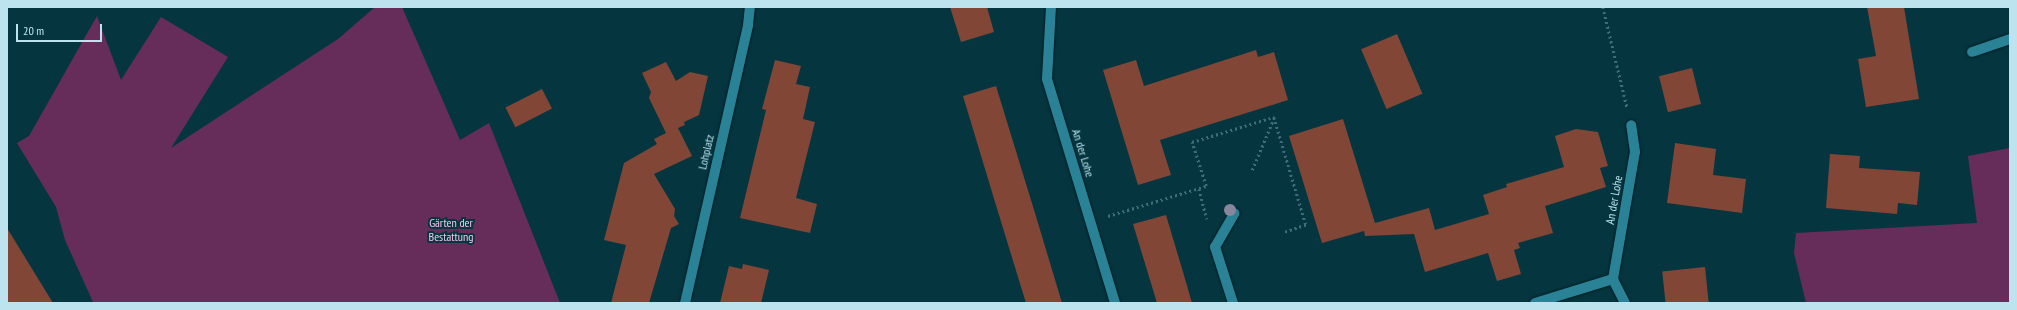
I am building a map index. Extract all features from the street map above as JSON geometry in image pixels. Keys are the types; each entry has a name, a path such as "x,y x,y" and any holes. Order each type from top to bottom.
{"street":[{"name":"Lohplatz","path":"686,303 748,25 750,7"},
{"name":"An der Lohe","path":"1051,7 1047,79 1115,303"},
{"path":"1972,52 2010,39"},
{"name":"An der Lohe","path":"1613,279 1635,152 1631,125"},
{"path":"1233,303 1215,247 1235,213"},
{"path":"1535,303 1613,279 1625,303"}],"path":[{"path":"1603,7 1631,125"},
{"path":"1090,221 1206,186 1192,142 1274,117"},
{"path":"1252,170 1274,117"},
{"path":"1274,117 1306,225 1283,233"}],"green space":[{"name":"Gärten der Bestattung","path":"375,7 402,7 460,140 489,123 560,303 89,303 93,302 65,240 56,207 17,143 29,136 97,16 121,80 161,17 228,57 171,148 338,39"},
{"path":"2010,148 2010,303 1806,303 1794,253 1796,233 1977,223 1968,156"}],"building":[{"path":"950,7 987,7 994,32 961,42"},
{"path":"1867,7 1904,7 1919,99 1866,107 1858,59 1876,56"},
{"path":"1397,34 1422,94 1386,109 1361,49"},
{"path":"1256,50 1258,57 1274,52 1288,100 1160,140 1171,175 1138,185 1103,70 1136,60 1144,86"},
{"path":"775,60 801,66 796,84 810,87 803,119 815,122 796,198 817,204 810,233 740,218 766,110 762,109"},
{"path":"666,62 676,81 690,72 708,76 699,115 684,122 685,125 678,128 692,156 654,174 675,209 674,216 679,224 671,228 649,303 611,303 626,245 604,240 624,163 657,144 654,139 666,133 649,98 651,92 642,73"},
{"path":"1692,68 1701,104 1668,112 1659,76"},
{"path":"996,86 1062,303 1026,303 995,202 963,96"},
{"path":"542,89 552,109 515,127 505,108"},
{"path":"1343,119 1375,223 1429,208 1435,230 1489,214 1483,195 1507,187 1506,184 1564,167 1555,136 1576,129 1598,132 1608,166 1600,168 1606,187 1545,206 1553,233 1518,243 1520,248 1514,250 1521,274 1497,281 1488,253 1425,272 1414,234 1365,236 1364,231 1322,243 1289,136"},
{"path":"1675,143 1716,149 1713,175 1746,179 1742,213 1667,203"},
{"path":"1830,154 1860,156 1859,168 1920,172 1917,205 1898,203 1897,214 1826,208"},
{"path":"1166,215 1192,303 1157,303 1133,224"},
{"path":"7,228 53,303 7,303"},
{"path":"743,264 769,270 761,303 720,303 729,266 742,269"},
{"path":"1705,267 1709,303 1666,303 1662,271"}]}
